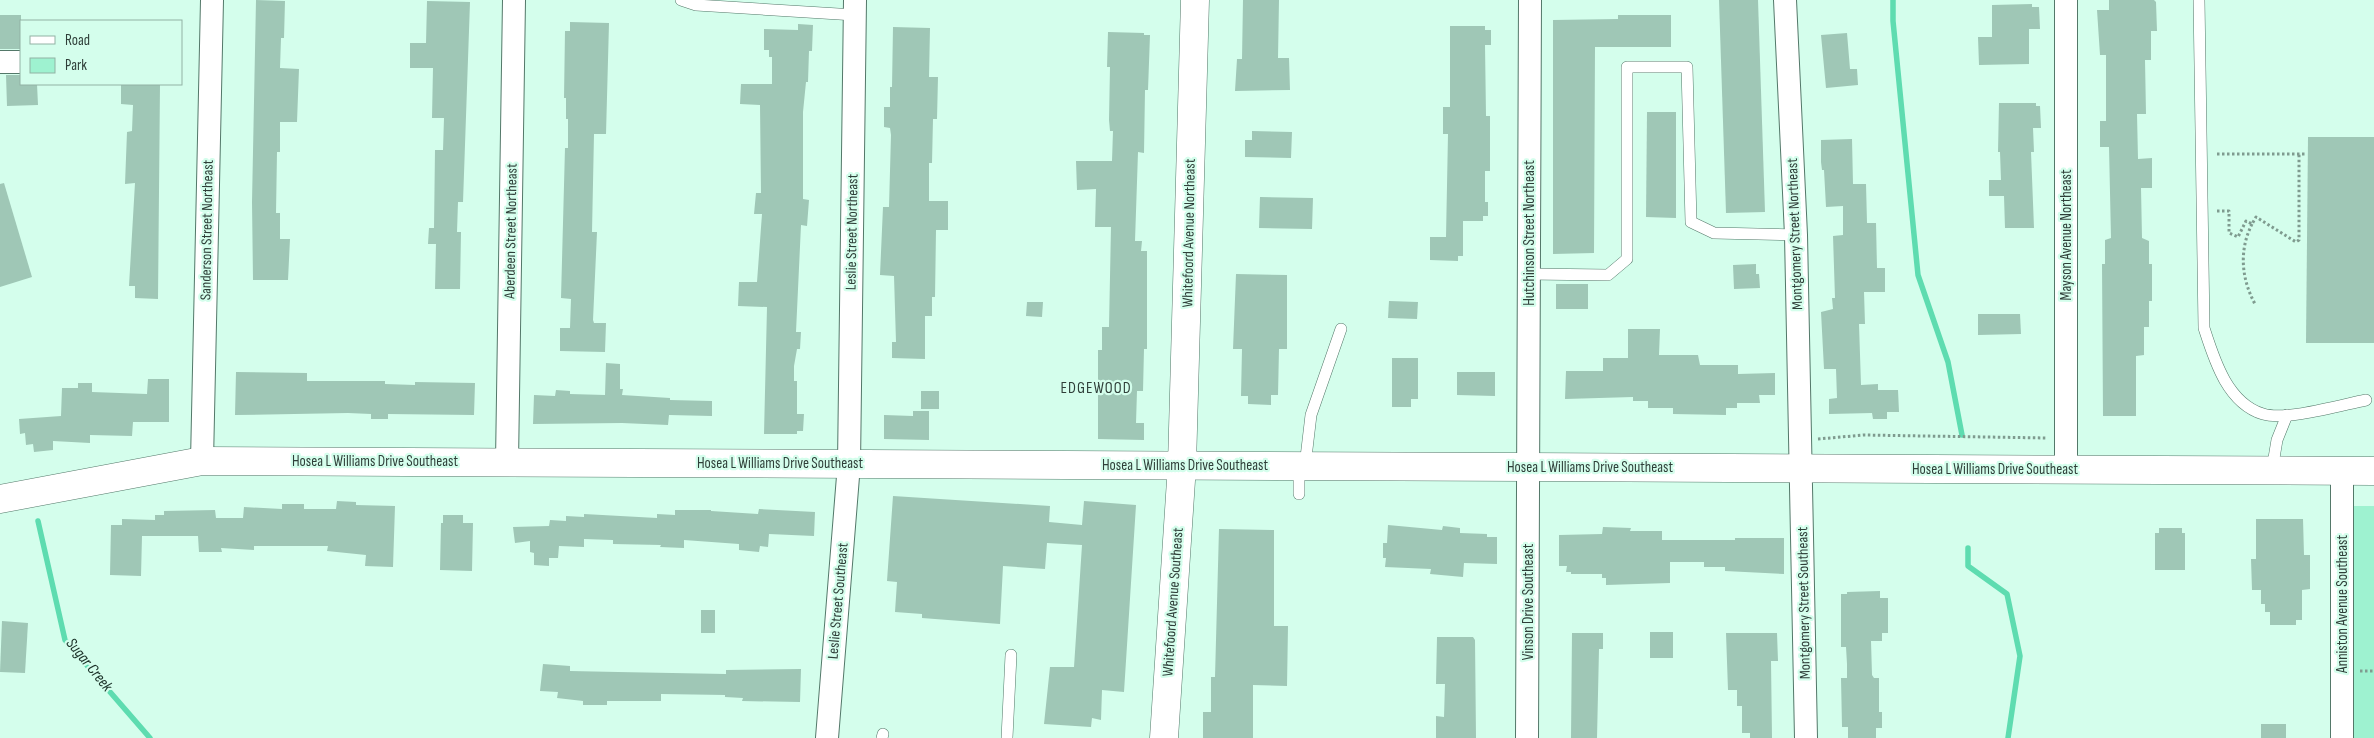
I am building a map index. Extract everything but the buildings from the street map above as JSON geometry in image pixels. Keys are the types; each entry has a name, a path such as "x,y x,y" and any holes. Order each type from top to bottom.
{"street":[{"name":"Sanderson Street Northeast","path":"202,461 212,0"},
{"name":"Aberdeen Street Northeast","path":"507,462 514,0"},
{"name":"Whitefoord Avenue Northeast","path":"1182,465 1194,0"},
{"name":"Hutchinson Street Northeast","path":"1529,467 1530,0"},
{"name":"Montgomery Street Northeast","path":"1785,0 1796,235 1800,468"},
{"name":"Mayson Avenue Northeast","path":"2066,0 2066,469"},
{"name":"Leslie Street Northeast","path":"850,464 855,8"},
{"path":"0,62 20,62"},
{"name":"Hosea L Williams Drive Southeast","path":"0,499 202,461 2374,471"},
{"name":"Leslie Street Southeast","path":"827,738 850,464"},
{"name":"Whitefoord Avenue Southeast","path":"1164,738 1182,465"},
{"name":"Vinson Drive Southeast","path":"1527,738 1529,467"},
{"name":"Montgomery Street Southeast","path":"1800,468 1806,738"},
{"name":"Anniston Avenue Southeast","path":"2342,470 2342,738"}],"lane":[{"path":"681,0 696,5 855,8"},
{"path":"2199,0 2204,328 2216,366 2238,399 2263,414 2287,415 2366,400"},
{"path":"1529,274 1608,275 1627,259 1627,67 1687,67 1691,222 1714,233 1796,235"},
{"path":"1300,494 1302,466 1311,414 1341,329"},
{"path":"2272,470 2277,440 2287,415"},
{"path":"1007,738 1010,655"}],"path":[{"path":"2217,154 2306,154"},
{"path":"2255,304 2245,279 2242,261 2246,235 2256,217 2296,242 2298,240 2298,154"},
{"path":"2217,211 2229,211 2230,233 2238,237 2246,220 2252,224"},
{"path":"1813,440 1864,434 2048,438"}],"green space":[{"path":"2350,506 2374,506 2374,738 2351,738"}],"waterway":[{"path":"1893,0 1893,21 1918,275 1948,362 1962,435"},
{"name":"Sugar Creek","path":"38,521 65,640 150,738"},
{"path":"1968,548 1968,566 2007,594 2020,656 2008,738"}],"district":[{"name":"EDGEWOOD","path":"1096,388"}]}
